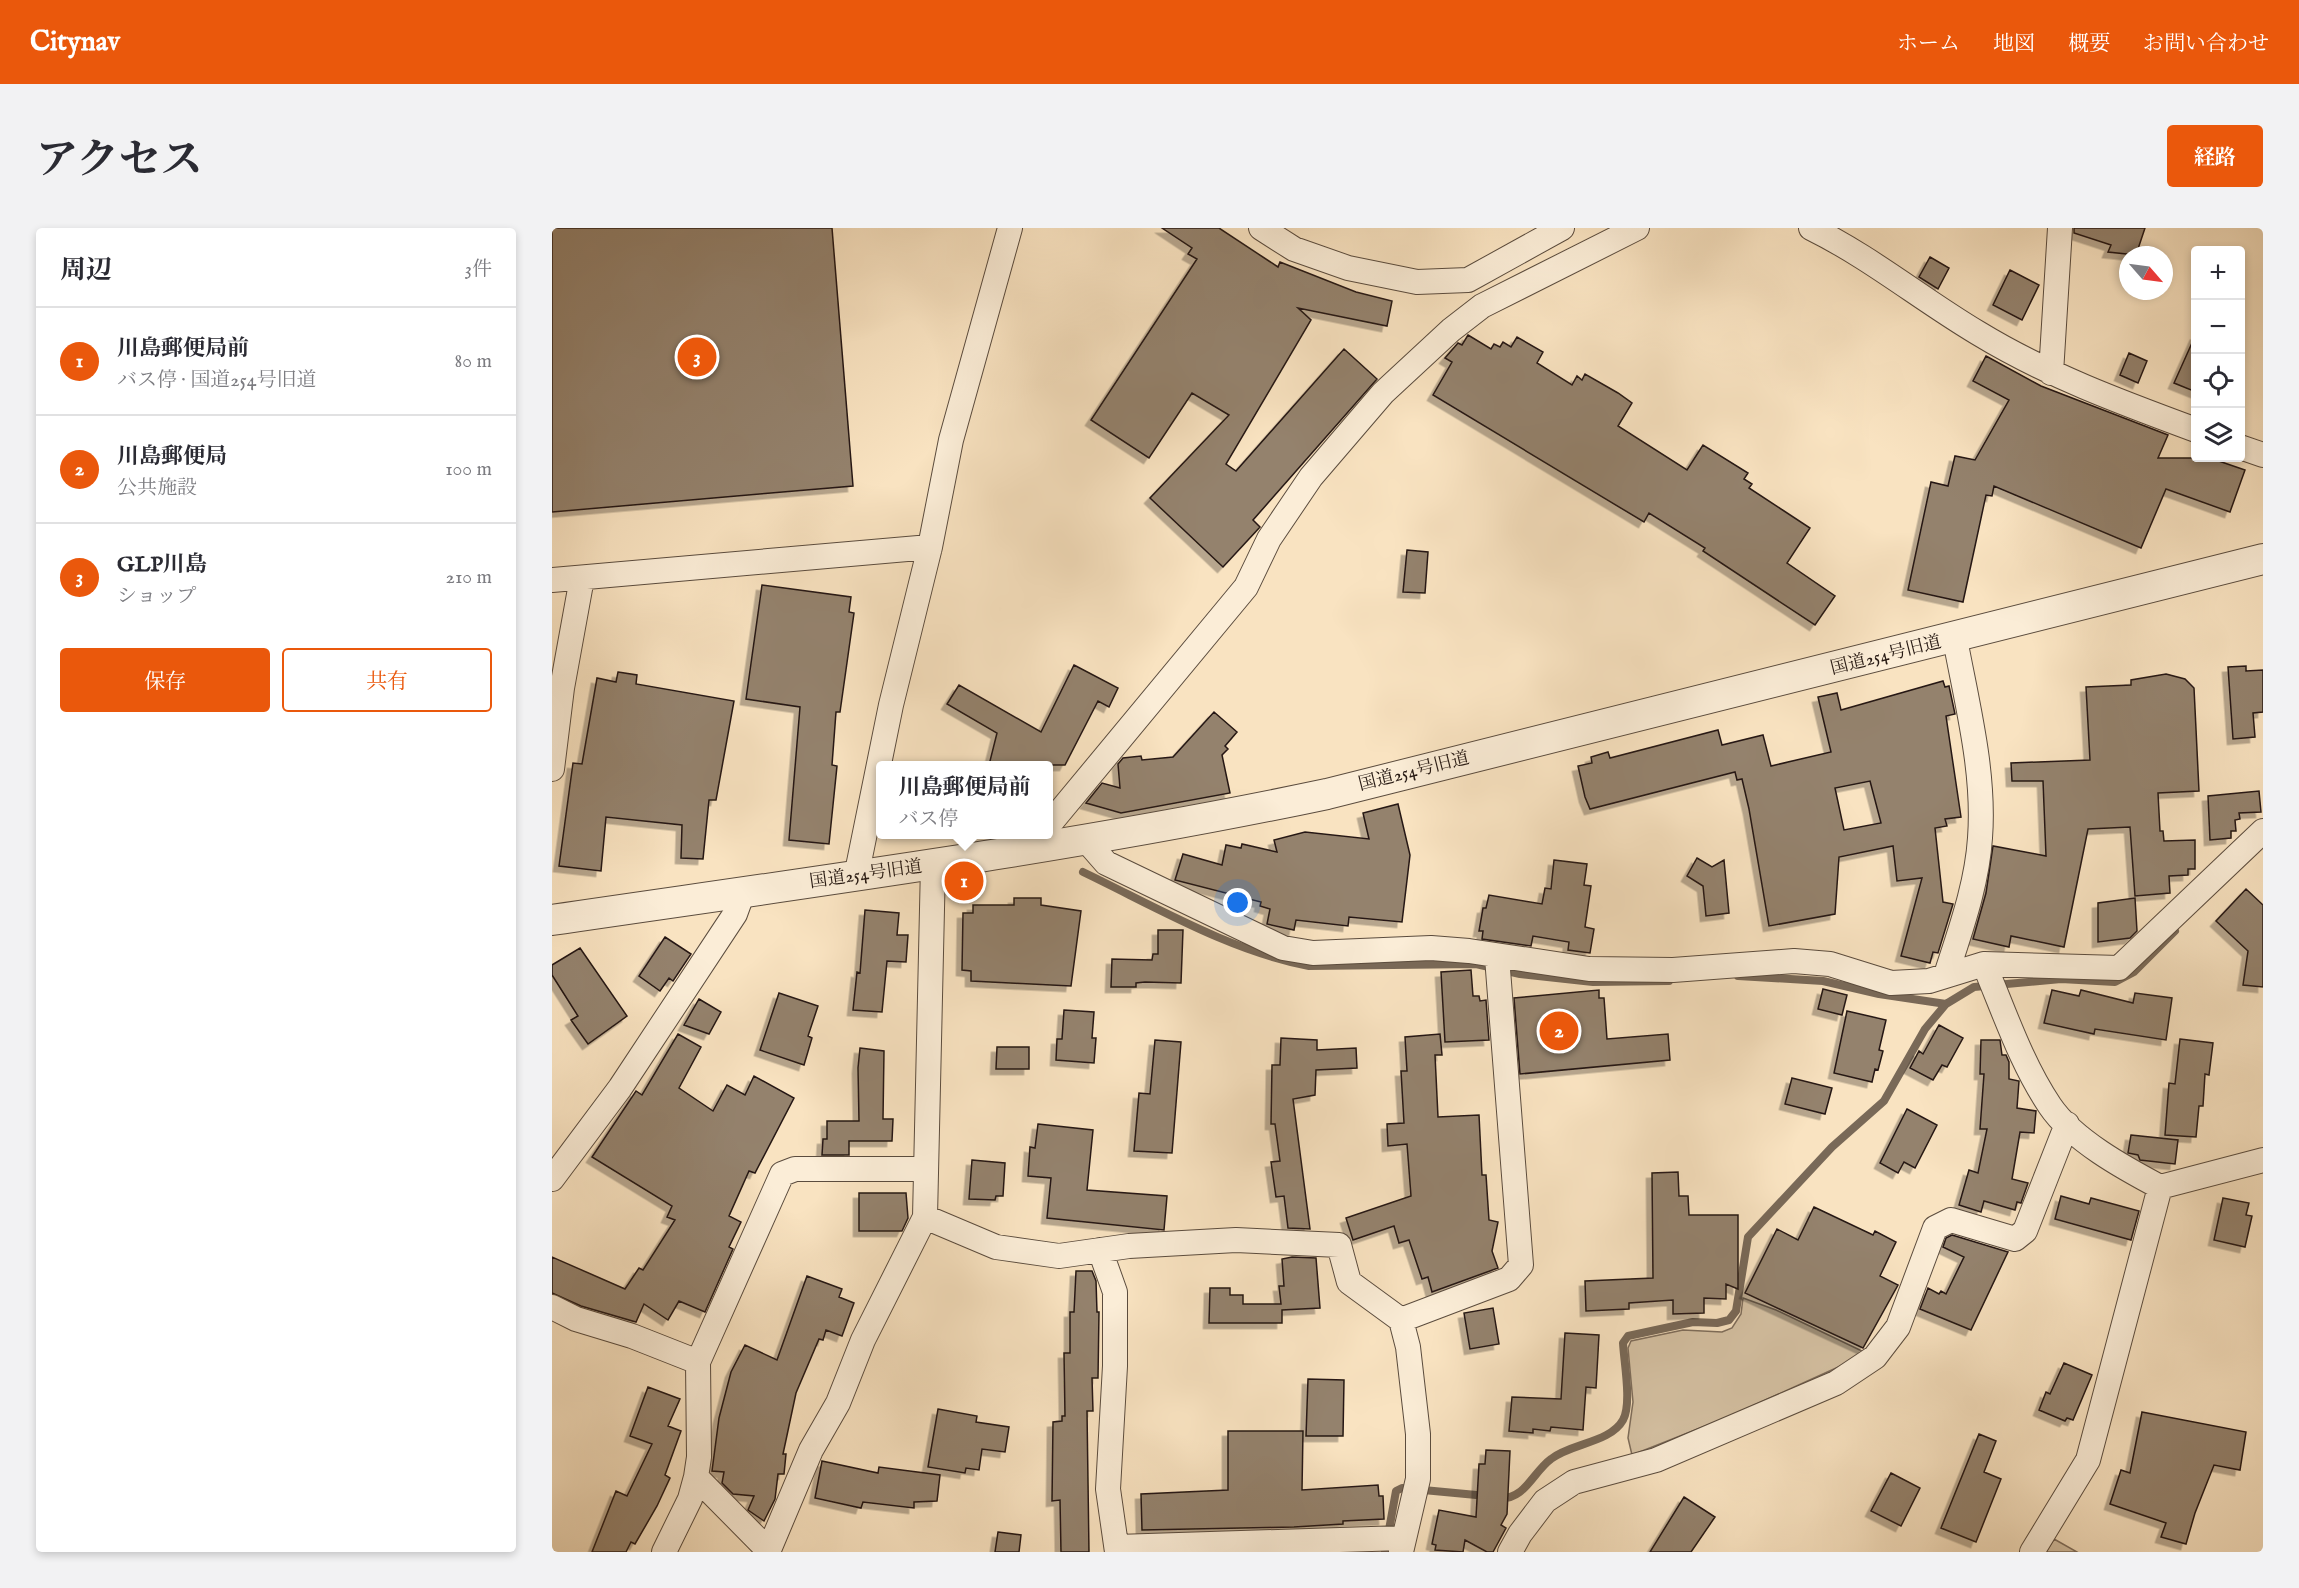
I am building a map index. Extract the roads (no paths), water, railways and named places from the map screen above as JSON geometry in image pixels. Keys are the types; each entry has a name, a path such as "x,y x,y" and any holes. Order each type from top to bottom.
{"street":[{"path":"880,761 930,547 951,440 1010,228"},
{"path":"1261,228 1294,249 1347,268 1417,282 1468,280 1562,228"},
{"path":"1053,824 1246,587 1269,539 1311,477 1383,393 1451,330 1482,306 1637,228"},
{"path":"1811,228 1846,245 1978,333 2051,373 2191,428"},
{"path":"2051,373 2060,228"},
{"path":"1468,280 1482,306"},
{"path":"2245,448 2263,455"},
{"path":"552,580 930,547"},
{"name":"国道254号旧道","path":"1053,837 1084,839 1199,821 1327,794 2263,560"},
{"path":"553,759 562,688 582,578"},
{"path":"1946,975 1969,901 1980,838 1979,780 1954,639"},
{"path":"856,877 876,779"},
{"path":"1084,839 1106,864 1283,948 1313,952 1431,948 1601,969 1673,970 1794,961 1830,964 1891,983 1929,981 1984,964 2120,968 2263,831"},
{"name":"国道254号旧道","path":"552,920 933,865 1032,839"},
{"path":"696,1477 768,1551 811,1450 838,1403 863,1340 925,1217 933,865"},
{"path":"552,1179 620,1088 735,914 743,892"},
{"path":"1401,1320 1509,1279 1521,1265 1497,957"},
{"path":"1984,964 2026,1062 2051,1107 2067,1124 2125,1168 2160,1187 2263,1160"},
{"path":"1510,1552 1520,1534 1545,1501 1574,1482 1656,1460 1695,1444 1836,1383 1875,1357 1898,1327 1935,1228 1951,1220 2015,1239 2025,1231 2067,1124"},
{"path":"664,1552 690,1499 696,1477 699,1457 698,1362 782,1174 795,1169 926,1169"},
{"path":"2032,1552 2088,1460 2160,1187"},
{"path":"925,1217 996,1247 1059,1256 1100,1250 1129,1246 1236,1240 1339,1245 1349,1282 1401,1320 1408,1347 1418,1445 1418,1479 1402,1545 1117,1549 1108,1489 1115,1366 1115,1292 1100,1250"},
{"path":"552,1307 576,1319 632,1336 698,1362"}],"waterway":[{"path":"1083,872 1222,939 1251,950 1309,966 1476,964 1520,974 1593,982 1669,981"},
{"path":"1738,976 1823,981 1879,994 1946,1004 1974,987 2061,979 2115,982 2134,972 2175,931"},
{"path":"1499,1498 1508,1498 1522,1490 1551,1459 1559,1454 1609,1434 1617,1428 1626,1413 1627,1383 1623,1343 1628,1336 1693,1322 1717,1323 1729,1320 1736,1311 1748,1237 1832,1147 1884,1101 1925,1029 1946,1004"},
{"path":"1385,1552 1396,1491 1402,1488 1487,1496"}],"place":[{"name":"GLP川島","path":"697,357"},
{"name":"川島郵便局前","path":"964,881"},
{"name":"川島郵便局","path":"1559,1031"}]}
